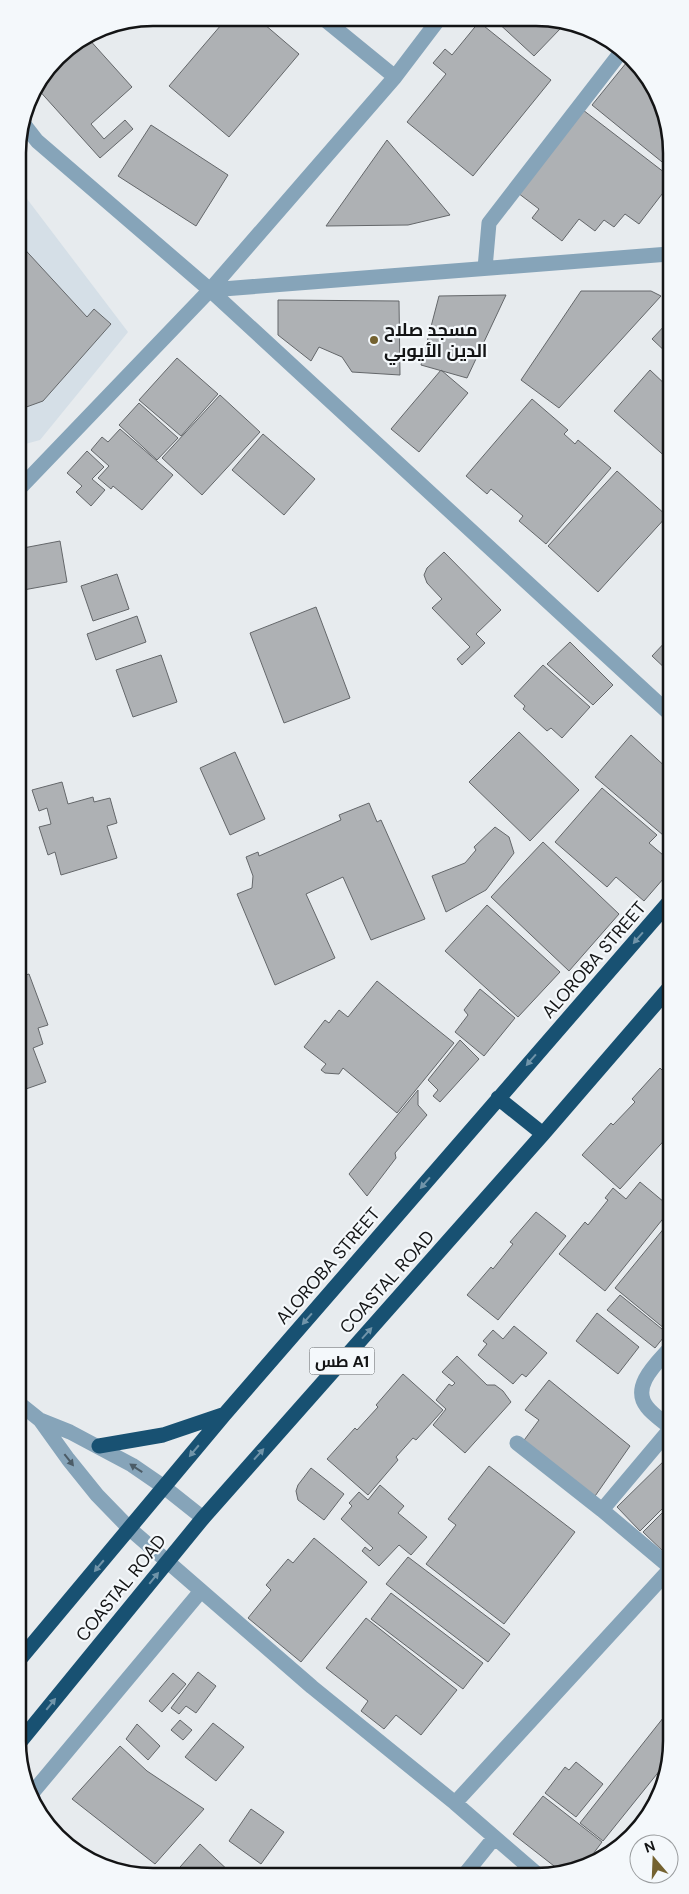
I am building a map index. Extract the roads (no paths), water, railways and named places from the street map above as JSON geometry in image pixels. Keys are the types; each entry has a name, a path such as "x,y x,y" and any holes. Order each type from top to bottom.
{"highway":[{"name":"ALOROBA STREET","path":"26,1653 224,1415 663,910"},
{"name":"COASTAL ROAD","path":"26,1735 203,1518 543,1134 662,996"},
{"path":"498,1098 543,1134"},
{"path":"99,1446 162,1435 224,1415"}],"street":[{"path":"27,480 210,290 395,77 433,26"},
{"path":"333,27 395,77"},
{"path":"485,268 489,223 617,57"},
{"path":"29,130 37,140 210,290 663,707"},
{"path":"210,290 663,254"},
{"path":"27,470 34,472"},
{"path":"662,1357 646,1377 642,1385 641,1394 647,1408 662,1421"},
{"path":"26,1409 40,1420 99,1446 132,1465 164,1487 203,1518"},
{"path":"40,1420 97,1495 130,1529 312,1687 455,1803 530,1868"},
{"path":"602,1510 662,1438"},
{"path":"518,1443 662,1561"},
{"path":"455,1803 662,1578"},
{"path":"36,1789 201,1591"},
{"path":"470,1868 494,1838"}],"place":[{"name":"مسجد صلاح الدين الأيوبي","path":"374,340"}]}
